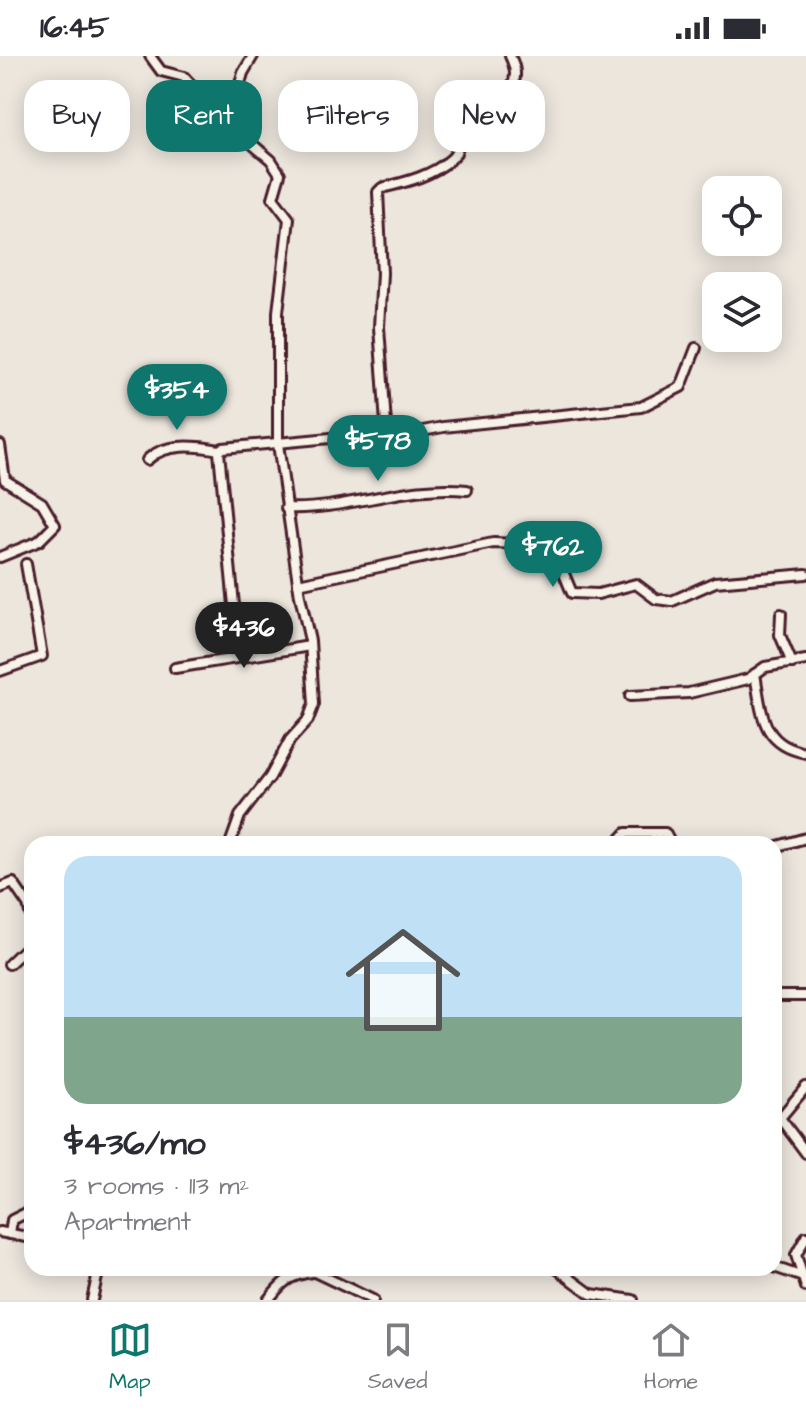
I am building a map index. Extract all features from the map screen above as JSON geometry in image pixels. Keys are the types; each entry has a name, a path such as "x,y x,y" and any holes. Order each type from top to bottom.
{"street":[{"path":"150,56 161,71 187,80"},
{"path":"241,80 253,56"},
{"path":"387,438 379,327 382,273 378,192 382,188 424,176 452,159 465,123 509,90 515,74 510,56"},
{"path":"233,836 240,816 311,715 315,691 286,508 285,473 278,444 278,312 289,219 273,198 279,169 261,152"},
{"path":"147,460 166,449 220,450 352,436 387,438 443,427 641,407 681,387 696,348"},
{"path":"0,445 5,480 42,503 55,525 39,541 0,557"},
{"path":"220,450 222,514 234,605"},
{"path":"286,508 321,508 442,487 467,490"},
{"path":"298,584 493,543 552,545 572,593 598,594 636,584 656,599 672,601 715,582 806,574"},
{"path":"0,671 42,656 26,564"},
{"path":"781,614 780,635 792,663"},
{"path":"175,668 310,646"},
{"path":"630,696 689,693 755,674 765,667 806,660"},
{"path":"755,674 769,734 791,750 806,753"},
{"path":"623,836 626,833 652,831 667,836"},
{"path":"782,845 806,838"},
{"path":"0,888 13,883 24,899"},
{"path":"9,964 24,950"},
{"path":"782,996 806,996"},
{"path":"782,1116 806,1087"},
{"path":"782,1121 806,1153"},
{"path":"5,1233 12,1220 24,1214"},
{"path":"806,1237 796,1255 806,1287"},
{"path":"782,1270 803,1277"},
{"path":"268,1300 291,1276"},
{"path":"327,1276 373,1300"},
{"path":"567,1276 591,1294 633,1300"},
{"path":"92,1300 97,1277"}]}
